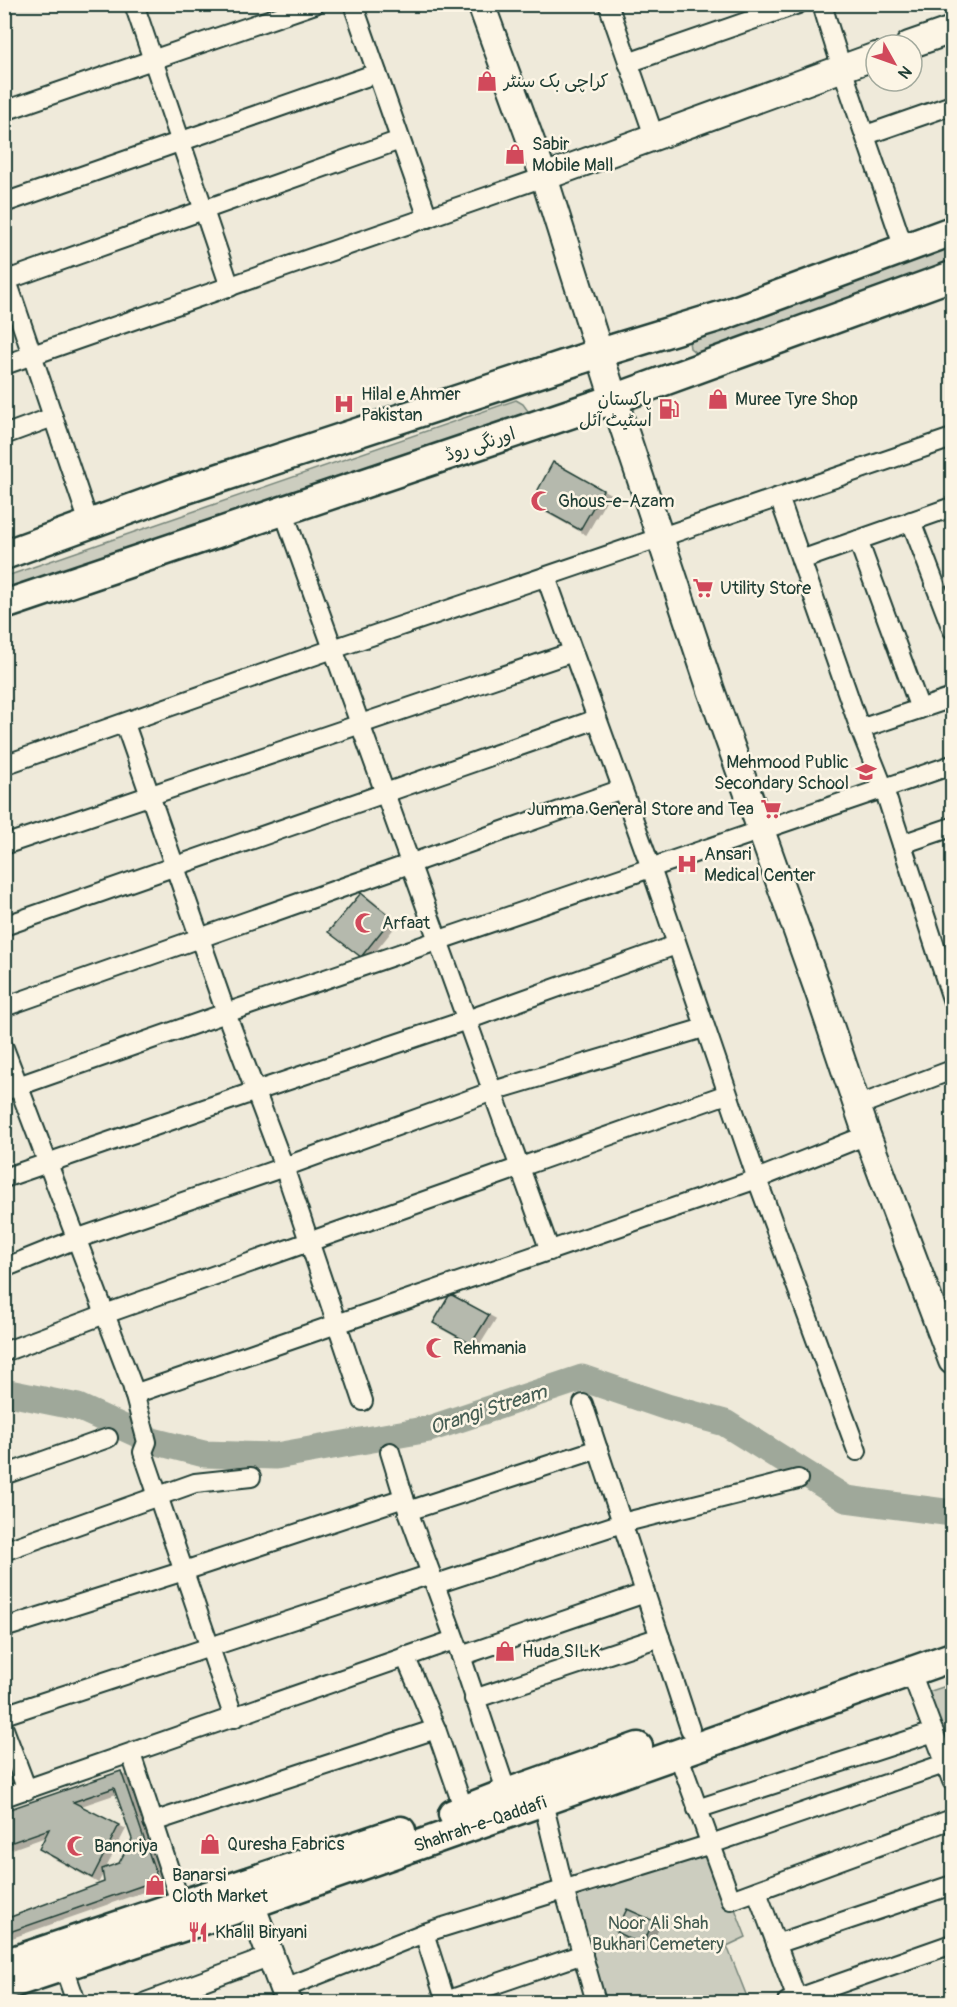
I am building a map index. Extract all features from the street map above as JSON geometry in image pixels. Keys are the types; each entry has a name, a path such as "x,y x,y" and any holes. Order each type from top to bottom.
{"main road":[{"path":"481,4 544,177 614,399 711,690 867,1135 952,1361"},
{"path":"924,40 952,30"},
{"path":"544,177 864,60"},
{"path":"4,555 177,492 600,353 724,315 952,231"},
{"name":"اورنگی روڈ","path":"4,605 614,399 952,276"},
{"name":"Shahrah-e-Qaddafi","path":"4,1964 59,1955 251,1904 543,1802 684,1742 952,1637"},
{"name":"Shahrah-e-Qaddafi","path":"4,1986 59,1955 181,1905 464,1810 507,1793 684,1742 911,1672 952,1657"},
{"path":"251,1904 285,1996"}],"street":[{"path":"134,4 230,287"},
{"path":"4,111 315,4"},
{"path":"353,4 428,218"},
{"path":"608,4 654,136"},
{"path":"628,63 798,4"},
{"path":"822,4 840,68 866,135 904,249"},
{"path":"4,203 377,73"},
{"path":"866,135 952,105"},
{"path":"89,523 5,277 204,210 400,140"},
{"path":"4,365 544,177"},
{"path":"4,435 53,417"},
{"path":"4,765 333,649 952,438"},
{"path":"779,497 902,844 946,954 952,999"},
{"path":"801,560 952,507"},
{"path":"283,510 550,1251"},
{"path":"912,521 952,629"},
{"path":"858,540 920,709"},
{"path":"546,577 651,868 757,1179 857,1451"},
{"path":"4,845 573,652"},
{"path":"860,729 952,698"},
{"path":"4,926 597,719"},
{"path":"125,724 226,1013 285,1167 363,1401"},
{"path":"11,1089 226,1013 952,765"},
{"path":"4,1007 622,789"},
{"path":"902,844 952,827"},
{"path":"4,1178 467,1020 676,945"},
{"path":"4,1268 76,1239 493,1092 704,1028"},
{"path":"4,1048 11,1089 48,1162 133,1390 147,1442 143,1452 234,1718"},
{"path":"857,1106 952,1070"},
{"path":"4,1352 309,1241 727,1094"},
{"path":"133,1390 338,1324 550,1251 757,1179 867,1135"},
{"path":"583,1404 660,1637 697,1809 731,1900 952,1819"},
{"path":"4,1475 108,1438"},
{"path":"4,1628 184,1571 597,1449"},
{"path":"390,1452 406,1505 507,1793"},
{"path":"4,1551 195,1483 251,1477"},
{"path":"4,1715 209,1646 433,1579 622,1523 798,1479"},
{"path":"4,1797 405,1656 458,1648 645,1593"},
{"path":"474,1699 660,1637"},
{"path":"405,1656 436,1729 464,1810"},
{"path":"285,1996 424,1933 711,1844 951,1776 911,1672"},
{"path":"4,1729 27,1790"},
{"path":"153,1822 436,1729"},
{"path":"697,1809 934,1732"},
{"path":"131,1754 181,1905"},
{"path":"543,1802 564,1889 597,2002"},
{"path":"776,1944 952,1884"},
{"path":"757,1892 776,1944 792,2001 952,1944"},
{"path":"424,1933 445,2002 583,1954"},
{"path":"59,1955 76,2002"},
{"path":"146,2002 271,1956"}],"green space":[{"path":"952,246 952,267 703,354 696,353 690,348 689,341 696,335"},
{"path":"516,400 528,411 525,417 5,598 4,577"},
{"path":"952,1684 952,1756 928,1692"},
{"name":"Noor Ali Shah Bukhari Cemetery","path":"710,1844 746,1937 727,1946 749,2002 598,2002 565,1890"}],"building":[{"path":"553,462 603,490 580,530 531,503"},
{"path":"361,893 392,918 361,957 328,932"},
{"path":"450,1294 489,1315 471,1344 433,1323"},
{"path":"121,1771 158,1880 4,1934 4,1910 8,1918 104,1882 102,1869 119,1863 132,1839 114,1788 73,1802 119,1825 92,1878 39,1849 49,1829 4,1845 4,1811"},
{"path":"627,1909 654,1921 642,1945 616,1932"}],"waterway":[{"name":"Orangi Stream","path":"4,1392 78,1407 153,1441 204,1454 276,1456 429,1429 582,1378 667,1407 725,1423 846,1499 952,1513"}],"place":[{"name":"کراچی بک سنٹر","path":"487,81"},
{"name":"Sabir Mobile Mall","path":"515,154"},
{"name":"Muree Tyre Shop","path":"718,399"},
{"name":"Hilal e Ahmer Pakistan","path":"344,404"},
{"name":"پاکستان اسٹیٹ آئل","path":"669,409"},
{"name":"Ghous-e-Azam","path":"541,501"},
{"name":"Utility Store","path":"703,588"},
{"name":"Mehmood Public Secondary School","path":"866,772"},
{"name":"Jumma General Store and Tea","path":"771,809"},
{"name":"Ansari Medical Center","path":"687,864"},
{"name":"Arfaat","path":"365,923"},
{"name":"Rehmania","path":"436,1348"},
{"name":"Huda SILK","path":"505,1651"},
{"name":"Quresha Fabrics","path":"210,1844"},
{"name":"Banoriya","path":"77,1846"},
{"name":"Banarsi Cloth Market","path":"155,1885"},
{"name":"Khalil Biryani","path":"198,1932"}]}
